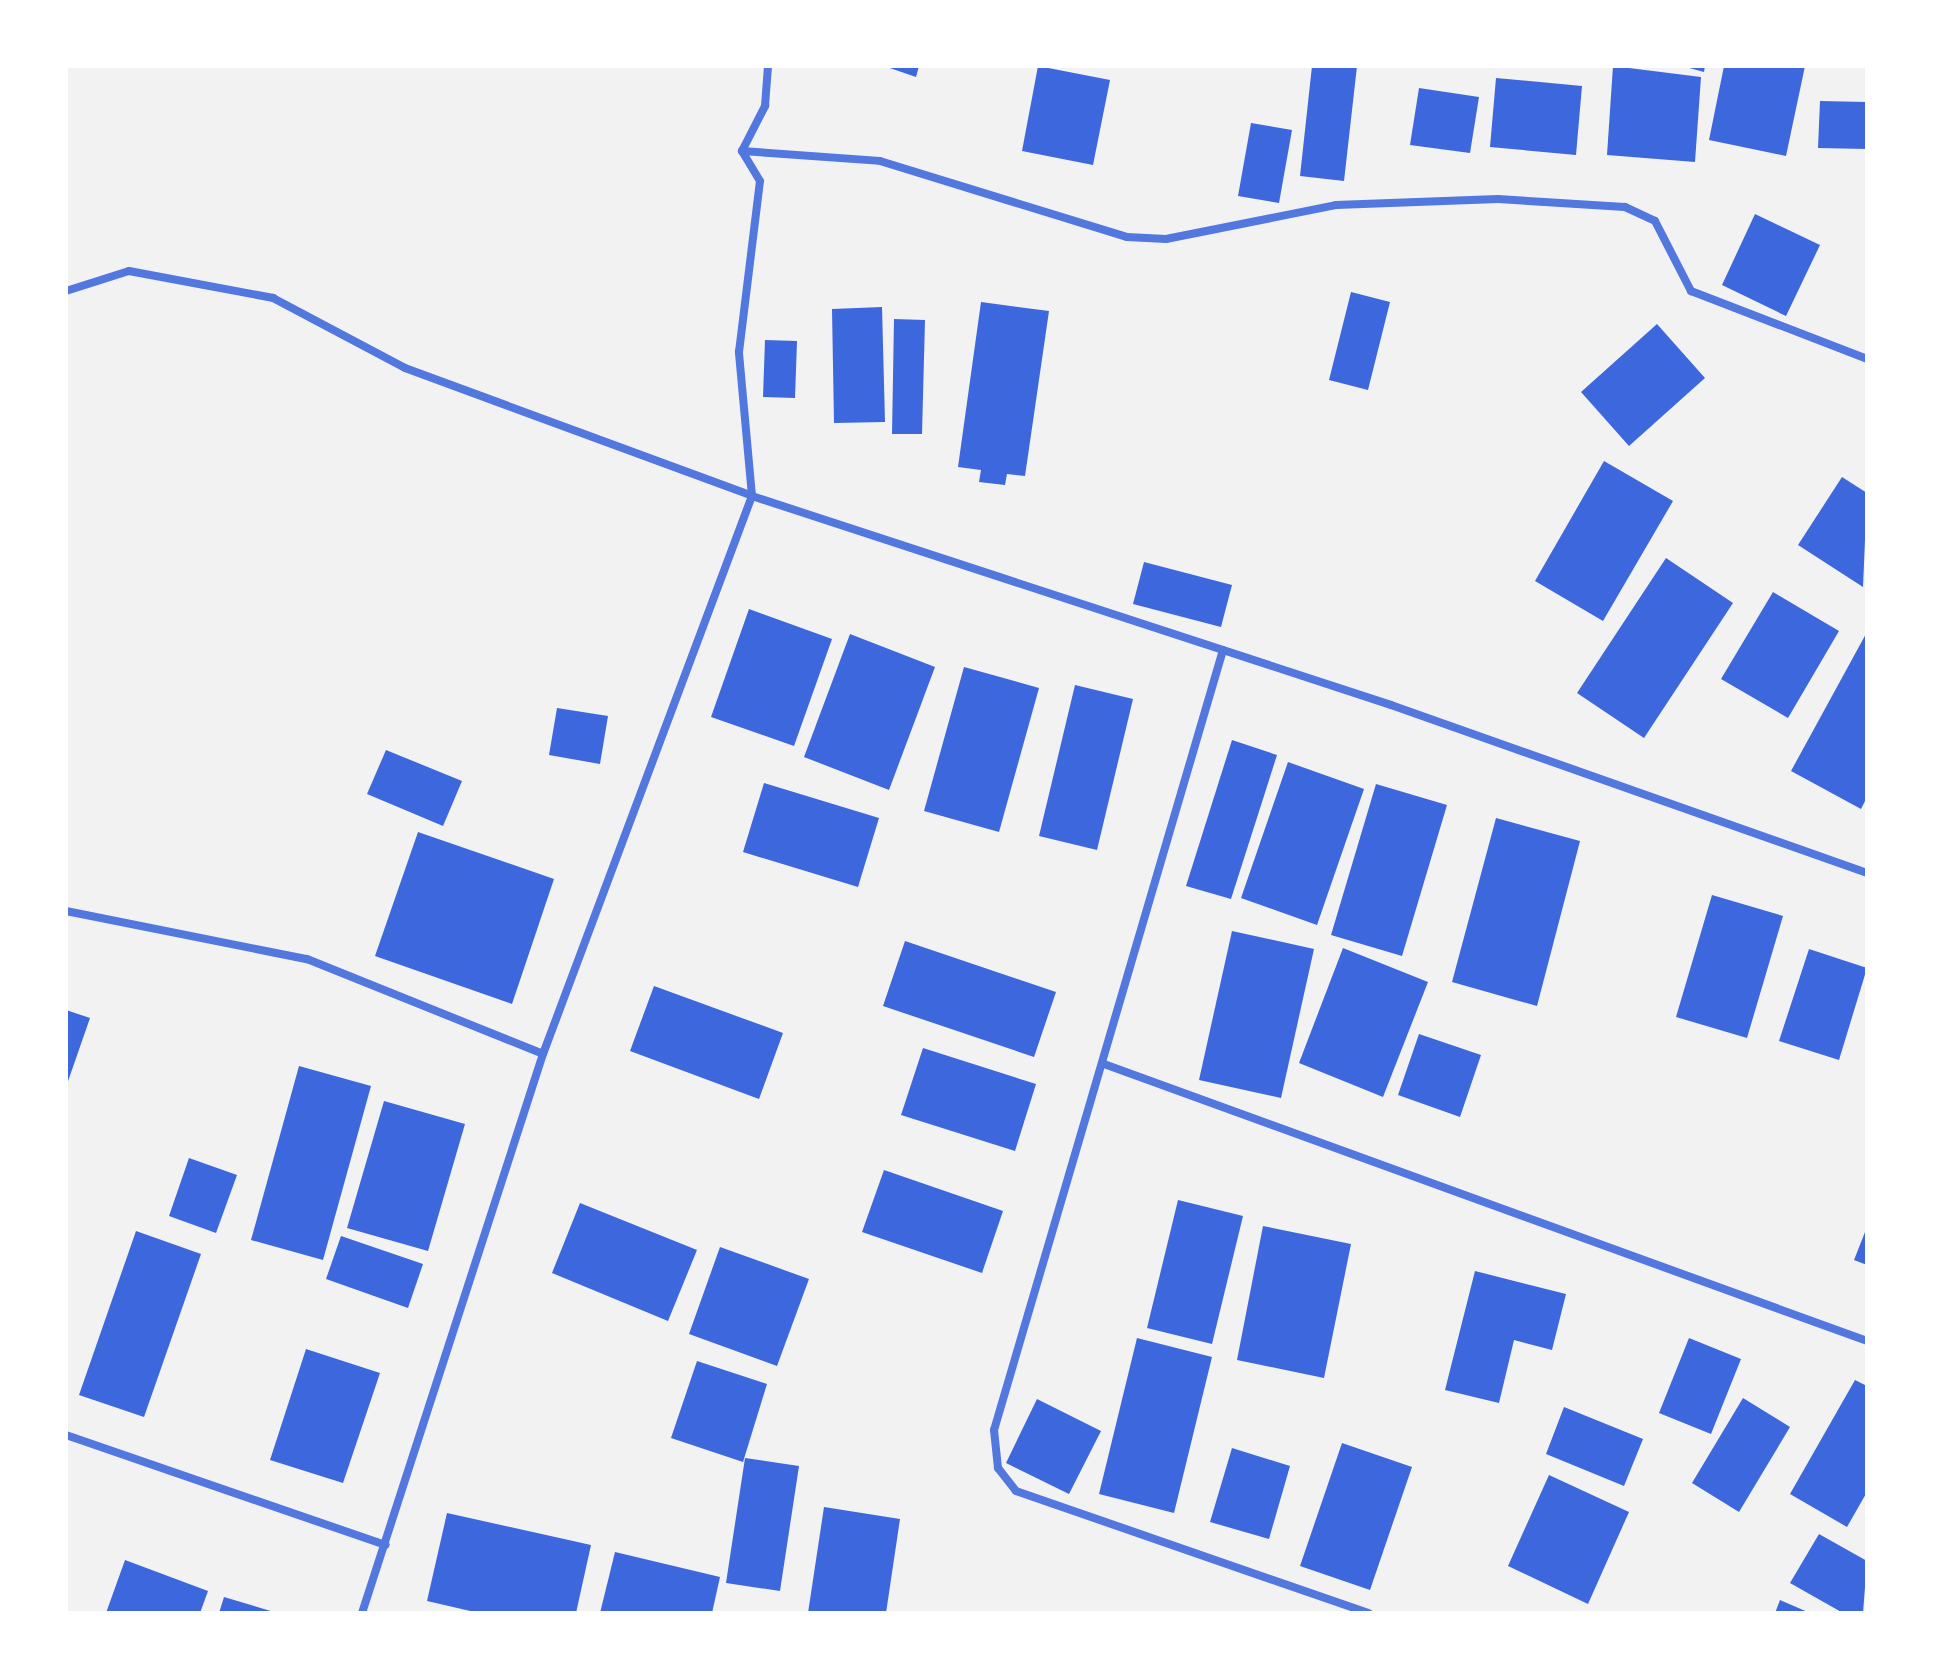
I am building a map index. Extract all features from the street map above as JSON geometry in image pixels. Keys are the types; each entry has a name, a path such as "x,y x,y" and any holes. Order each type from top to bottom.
{"street":[{"path":"742,151 765,106 768,66"},
{"path":"742,151 880,161 1127,237 1166,239 1336,205 1498,199 1625,207 1655,221 1691,291 1867,359"},
{"path":"362,1613 543,1054 752,496 739,352 760,181 742,151"},
{"path":"66,291 129,271 273,298 405,368 752,496 1223,650 1867,873"},
{"path":"1223,650 1104,1064 994,1430 998,1468 1016,1491 1368,1613"},
{"path":"66,911 307,959 543,1054"},
{"path":"1104,1064 1867,1341"},
{"path":"66,1435 386,1545"}],"building":[{"path":"884,66 919,66 916,77"},
{"path":"1038,66 1110,80 1093,165 1022,151"},
{"path":"1312,66 1357,66 1344,181 1300,176"},
{"path":"1613,66 1701,77 1695,162 1607,155"},
{"path":"1682,66 1705,66 1704,72"},
{"path":"1724,66 1805,66 1786,156 1709,140"},
{"path":"1496,78 1582,86 1576,155 1490,147"},
{"path":"1419,88 1479,97 1470,153 1410,145"},
{"path":"1820,101 1867,102 1867,149 1818,148"},
{"path":"1251,123 1292,130 1279,203 1238,196"},
{"path":"1755,214 1820,245 1786,316 1722,285"},
{"path":"1351,292 1390,302 1368,390 1329,380"},
{"path":"981,302 1049,311 1025,476 1007,474 1005,485 979,482 981,470 958,467"},
{"path":"882,307 885,422 834,423 832,309"},
{"path":"894,319 925,320 922,434 892,434"},
{"path":"1657,324 1705,378 1629,446 1581,392"},
{"path":"765,340 797,341 795,398 763,397"},
{"path":"1604,461 1673,501 1603,621 1535,581"},
{"path":"1842,477 1867,493 1863,587 1798,545"},
{"path":"1666,558 1733,603 1644,738 1577,693"},
{"path":"1144,562 1232,585 1221,627 1133,604"},
{"path":"1773,592 1839,631 1788,718 1721,679"},
{"path":"749,609 832,639 794,746 711,717"},
{"path":"1867,632 1867,797 1861,809 1791,771"},
{"path":"850,634 935,667 889,790 804,757"},
{"path":"964,667 1039,688 999,832 924,811"},
{"path":"1075,685 1133,699 1097,850 1039,836"},
{"path":"557,708 608,716 600,764 549,755"},
{"path":"1232,740 1277,755 1231,899 1186,886"},
{"path":"386,750 462,781 443,826 367,794"},
{"path":"1288,762 1364,789 1317,925 1241,898"},
{"path":"764,783 879,818 858,887 743,852"},
{"path":"1376,784 1447,805 1402,956 1331,935"},
{"path":"1496,818 1580,841 1537,1006 1452,982"},
{"path":"418,832 554,879 512,1004 375,956"},
{"path":"1712,895 1783,916 1747,1038 1676,1017"},
{"path":"1232,931 1314,949 1281,1098 1199,1080"},
{"path":"905,941 1056,992 1034,1057 883,1006"},
{"path":"1343,948 1428,982 1383,1097 1299,1063"},
{"path":"1809,949 1867,968 1839,1060 1779,1041"},
{"path":"654,986 783,1033 759,1099 630,1051"},
{"path":"66,1010 90,1018 66,1087"},
{"path":"1419,1034 1481,1055 1460,1117 1398,1095"},
{"path":"923,1048 1036,1084 1015,1151 901,1115"},
{"path":"299,1066 371,1086 323,1260 251,1240"},
{"path":"384,1101 465,1124 428,1251 347,1228"},
{"path":"189,1158 237,1175 216,1233 169,1216"},
{"path":"884,1170 1003,1211 982,1273 862,1232"},
{"path":"1178,1200 1243,1216 1212,1344 1147,1328"},
{"path":"580,1203 697,1250 668,1321 552,1273"},
{"path":"1263,1226 1351,1244 1324,1378 1237,1360"},
{"path":"1867,1227 1867,1265 1854,1260"},
{"path":"136,1231 201,1254 144,1417 79,1395"},
{"path":"341,1236 423,1264 408,1308 326,1279"},
{"path":"720,1247 809,1279 777,1366 689,1334"},
{"path":"1475,1271 1566,1294 1552,1350 1514,1340 1499,1403 1445,1390"},
{"path":"1137,1338 1212,1357 1174,1513 1099,1494"},
{"path":"1689,1338 1741,1359 1711,1434 1659,1413"},
{"path":"306,1349 380,1373 343,1483 270,1460"},
{"path":"697,1361 767,1384 743,1462 671,1438"},
{"path":"1855,1380 1867,1386 1867,1492 1847,1527 1790,1494"},
{"path":"1743,1398 1790,1427 1739,1512 1692,1483"},
{"path":"1037,1399 1101,1431 1069,1494 1006,1463"},
{"path":"1564,1407 1643,1439 1624,1486 1546,1454"},
{"path":"1342,1443 1412,1467 1370,1590 1300,1566"},
{"path":"1232,1448 1290,1466 1269,1539 1210,1522"},
{"path":"745,1458 799,1466 780,1591 726,1583"},
{"path":"1549,1475 1629,1512 1588,1604 1508,1566"},
{"path":"824,1507 900,1519 886,1613 808,1613"},
{"path":"447,1513 591,1545 576,1613 479,1613 427,1601"},
{"path":"1819,1534 1867,1561 1863,1613 1843,1613 1790,1583"},
{"path":"615,1552 720,1577 712,1613 600,1613"},
{"path":"125,1560 208,1591 200,1613 106,1613"},
{"path":"224,1597 274,1612 274,1613 219,1613"},
{"path":"1780,1600 1810,1613 1775,1613"}]}
